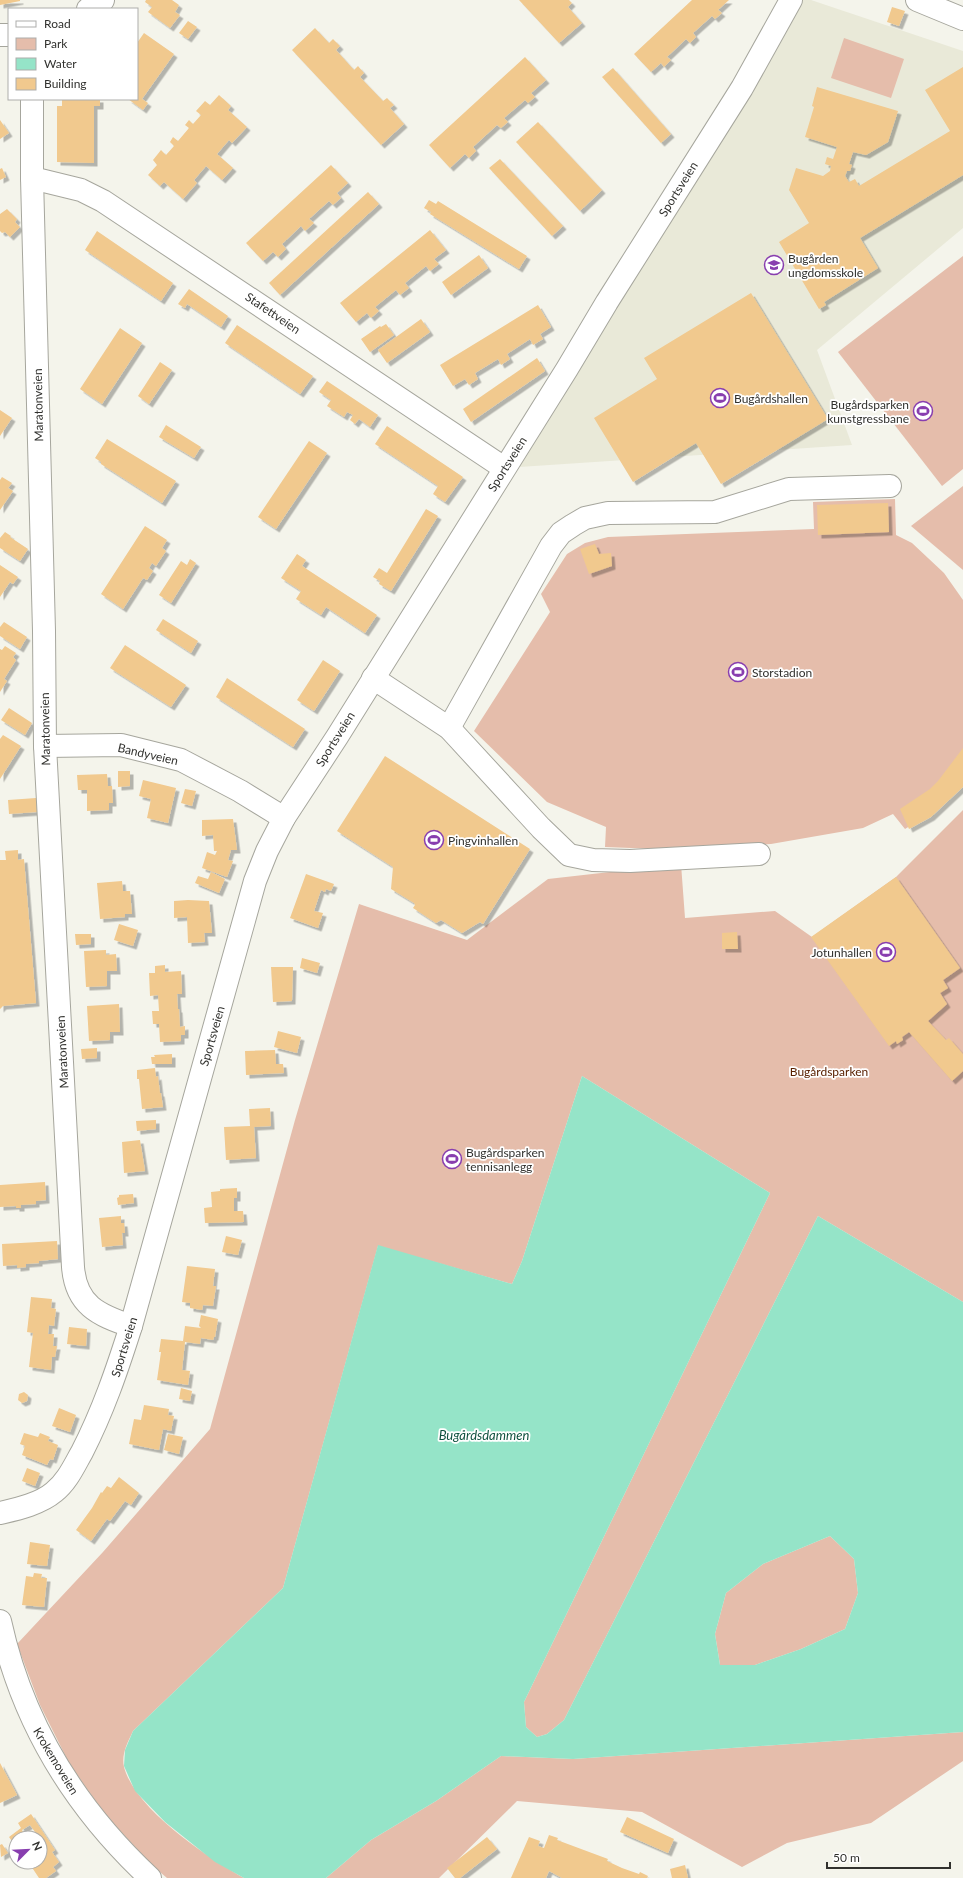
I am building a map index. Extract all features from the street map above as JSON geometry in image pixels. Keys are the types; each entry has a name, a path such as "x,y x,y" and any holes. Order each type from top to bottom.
{"street":[{"path":"90,8 103,0"},
{"name":"Sportsveien","path":"0,1513 15,1510 34,1503 53,1493 64,1483 93,1430 108,1397 131,1326 255,882 267,851 284,818 742,88 791,0"},
{"path":"917,0 963,19"},
{"name":"Maratonveien","path":"32,100 32,178 44,632 45,746 74,1280 78,1292 86,1303 96,1312 131,1326"},
{"name":"Stafettveien","path":"32,178 80,190 103,201 504,468"},
{"path":"449,728 551,546 561,533 579,521 586,518 608,514 714,512 789,489 890,486"},
{"path":"373,678 449,728 569,855 593,860 630,861 759,854"},
{"name":"Bandyveien","path":"45,746 120,745 181,760 240,791 284,818"},
{"name":"Krokemoveien","path":"0,1621 10,1659 25,1703 53,1760 88,1812 115,1844 150,1878"}],"shaded area":[{"name":"Bugården ungdomsskole","path":"791,0 811,0 963,51 963,228 817,350 852,445 504,468"}],"green space":[{"path":"844,38 904,59 891,98 831,78"},
{"name":"Bugårdsparken kunstgressbane","path":"963,256 963,469 942,486 838,352"},
{"path":"963,486 963,570 911,526"},
{"name":"Storstadion","path":"895,499 896,535 912,543 944,573 963,600 963,784 936,810 905,829 893,814 863,828 771,844 683,850 605,847 606,827 547,802 474,731 550,612 541,594 567,554 585,543 608,537 814,529 813,502"},
{"name":"Bugårdsparken","path":"963,810 963,1302 818,1216 564,1720 547,1734 537,1737 526,1727 524,1702 770,1193 582,1076 522,1261 512,1284 378,1246 283,1588 133,1731 126,1748 123,1757 124,1767 131,1783 142,1799 157,1815 193,1845 244,1878 167,1878 154,1867 107,1817 70,1765 40,1705 17,1644 103,1552 210,1429 295,1120 359,904 467,940 548,879 681,864 685,918 775,911 812,937 896,877"},
{"path":"830,1536 854,1559 858,1593 845,1629 801,1649 755,1665 720,1665 715,1634 726,1593 763,1564"},
{"path":"963,1732 963,1761 871,1823 787,1843 742,1867 642,1812 517,1801 439,1878 326,1878 371,1840 436,1801 501,1756 573,1759"}],"water":[{"name":"Bugårdsdammen","path":"582,1076 770,1193 524,1702 526,1727 537,1737 547,1734 564,1720 818,1216 963,1302 963,1732 573,1759 501,1756 436,1801 371,1840 326,1878 244,1878 215,1862 165,1822 135,1791 124,1766 125,1750 133,1731 283,1588 378,1245 512,1284 522,1261","holes":["830,1536 854,1559 858,1593 845,1629 801,1649 755,1665 720,1665 715,1634 726,1593 763,1564"]}],"building":[{"path":"0,0 20,0 20,1 0,5"},
{"path":"146,0 172,0 179,5 175,12 180,15 170,28 148,12 152,7 145,2"},
{"path":"519,0 569,0 572,3 568,7 582,23 559,43"},
{"path":"692,0 729,0 718,10 722,13 715,19 712,16 693,33 696,37 690,43 686,39 667,57 671,60 664,67 661,63 651,72 634,54"},
{"path":"892,7 905,11 899,26 887,22"},
{"path":"188,21 197,27 188,39 179,33"},
{"path":"315,28 329,43 333,39 340,46 336,50 354,70 358,66 364,73 360,77 383,101 387,98 394,105 390,108 404,124 381,145 292,50"},
{"path":"144,33 174,54 142,99 148,103 143,110 129,100 138,100 138,42"},
{"path":"525,57 546,80 531,93 535,97 528,103 525,100 504,118 508,122 501,128 497,125 473,147 476,151 469,158 465,154 450,168 429,145"},
{"path":"963,67 963,175 860,238 878,268 824,302 826,305 819,309 779,242 809,223 789,190 796,168 823,176 830,171 831,166 825,164 827,157 833,159 837,147 805,137 814,107 812,106 817,87 898,111 888,142 866,155 853,152 849,164 852,165 850,171 847,171 845,176 849,182 855,179 859,186 950,131 925,90"},
{"path":"613,68 671,134 661,143 602,77"},
{"path":"219,95 231,106 228,110 247,127 232,143 229,140 217,154 233,168 222,180 206,166 194,180 197,183 183,199 164,182 160,186 148,175 157,165 153,160 161,150 166,155 174,146 170,142 173,137 178,141 189,128 185,125 189,120 193,124 201,115 196,111 205,101 210,105"},
{"path":"62,100 100,100 100,106 94,106 94,163 57,162 57,106 62,106"},
{"path":"0,120 9,133 0,139"},
{"path":"538,122 602,190 580,211 516,142"},
{"path":"500,159 563,226 552,236 489,168"},
{"path":"331,165 348,183 337,193 341,198 333,205 329,201 309,219 314,223 305,231 301,226 282,244 286,249 278,257 273,252 263,261 246,243"},
{"path":"2,168 6,177 0,180 0,169"},
{"path":"368,192 379,204 280,295 269,283"},
{"path":"429,200 436,204 438,201 527,256 519,269 430,214 431,212 424,208"},
{"path":"7,209 17,219 15,222 20,227 10,237 5,232 2,233 0,231 0,214"},
{"path":"430,230 446,250 434,259 439,264 430,271 426,266 405,283 409,288 400,295 396,290 375,307 379,311 371,318 367,313 356,322 340,303"},
{"path":"97,231 173,283 161,301 85,250"},
{"path":"479,255 488,268 451,295 442,282"},
{"path":"189,289 228,316 221,327 187,304 185,308 178,304"},
{"name":"Bugårdshallen","path":"751,293 828,419 721,484 696,443 633,482 594,418 657,379 644,358"},
{"path":"538,305 551,327 540,334 543,339 533,345 530,339 507,354 510,359 501,365 498,359 475,373 478,379 469,385 465,379 453,386 440,365"},
{"path":"421,319 430,332 387,363 378,350"},
{"path":"386,324 394,335 370,352 361,339 380,326 381,327"},
{"path":"237,325 313,376 300,394 225,343"},
{"path":"120,328 142,343 102,404 80,389"},
{"path":"537,358 545,371 471,422 463,409"},
{"path":"160,362 172,370 149,404 138,396"},
{"path":"327,381 378,415 370,427 359,419 355,424 350,420 353,415 347,412 344,417 327,406 331,400 319,392"},
{"path":"0,410 12,418 0,436"},
{"path":"166,425 201,447 194,458 159,437"},
{"path":"387,426 463,477 445,502 433,494 438,486 375,444"},
{"path":"107,439 176,481 162,503 101,464 101,462 95,458"},
{"path":"309,441 327,453 276,529 258,517"},
{"path":"2,477 12,483 8,488 13,491 0,510 0,480"},
{"path":"888,503 889,532 818,535 817,505"},
{"path":"426,509 438,516 391,591 379,584 380,581 373,577 379,568 387,573"},
{"path":"145,526 167,540 162,548 166,551 156,566 152,563 149,568 153,571 147,580 143,578 123,609 101,594"},
{"path":"5,532 28,549 20,561 0,548 0,538"},
{"path":"595,544 599,554 611,553 612,566 589,574 580,549"},
{"path":"297,554 306,560 302,566 377,615 365,633 326,607 321,615 296,599 301,591 281,578"},
{"path":"190,559 196,563 171,603 159,595 181,561 187,565"},
{"path":"0,565 18,577 13,584 10,582 0,597"},
{"path":"163,619 198,641 191,653 156,630"},
{"path":"4,622 27,637 20,649 0,636 0,627"},
{"path":"125,645 186,685 171,707 110,668"},
{"path":"5,646 16,653 13,657 16,660 4,679 7,681 0,692 0,649 2,650"},
{"path":"323,660 340,671 314,711 297,700"},
{"path":"227,678 305,729 293,747 216,697"},
{"path":"9,708 32,723 25,735 1,720"},
{"path":"3,735 21,746 0,779 0,739"},
{"path":"963,748 963,787 931,817 909,829 900,809 930,789 938,781"},
{"name":"Pingvinhallen","path":"385,756 530,849 483,924 480,922 462,933 441,920 436,923 413,908 415,905 414,903 391,889 393,867 337,831"},
{"path":"118,771 130,771 130,786 118,787"},
{"path":"107,774 108,786 112,786 113,803 109,803 109,810 87,811 87,790 78,790 77,775"},
{"path":"143,780 176,788 168,823 147,818 151,799 139,796"},
{"path":"185,789 196,791 192,806 181,803"},
{"path":"36,798 37,812 9,814 8,800"},
{"path":"233,819 237,850 231,850 228,860 233,861 227,877 202,868 207,852 215,855 217,851 214,851 213,835 202,836 202,820"},
{"path":"18,850 18,860 24,859 36,1003 3,1006 0,1009 0,860 6,860 5,851"},
{"path":"211,872 225,879 219,893 195,883 198,876 208,879"},
{"path":"306,874 334,884 331,891 326,889 325,892 321,890 314,911 323,913 318,928 290,918"},
{"name":"Jotunhallen","path":"896,877 960,968 943,980 948,988 940,993 947,1004 928,1021 946,1040 949,1038 963,1054 963,1071 952,1081 909,1032 902,1037 903,1040 897,1044 896,1041 889,1046 811,937"},
{"path":"122,881 123,891 130,891 132,914 125,914 125,917 100,919 97,883"},
{"path":"174,901 209,901 212,933 204,933 205,942 188,943 187,917 174,918"},
{"path":"119,924 138,930 133,946 114,940"},
{"path":"737,932 738,949 722,949 722,933"},
{"path":"75,934 91,934 91,944 76,945"},
{"path":"106,950 106,955 116,954 117,971 107,971 107,986 86,987 84,951"},
{"path":"302,958 320,963 317,973 300,968"},
{"path":"165,965 165,972 181,971 182,994 177,994 180,1027 185,1026 185,1035 181,1035 181,1041 160,1042 159,1024 153,1024 152,1011 159,1011 158,995 150,996 149,973 155,973 155,966"},
{"path":"271,967 293,967 292,1001 273,1002"},
{"path":"119,1004 120,1032 110,1032 110,1040 89,1041 87,1006"},
{"path":"278,1031 301,1037 297,1053 274,1047"},
{"path":"97,1048 97,1058 82,1059 81,1049"},
{"path":"275,1050 276,1064 283,1064 284,1073 246,1075 245,1051"},
{"path":"172,1054 172,1064 152,1064 151,1057 155,1057 154,1055"},
{"path":"155,1068 156,1077 158,1076 163,1107 142,1109 137,1070"},
{"path":"270,1108 271,1126 254,1127 256,1158 226,1160 224,1127 250,1126 249,1109"},
{"path":"156,1120 156,1129 137,1131 136,1121"},
{"path":"140,1140 145,1171 124,1173 122,1142"},
{"path":"45,1182 46,1200 36,1201 36,1204 21,1205 21,1208 16,1208 16,1206 0,1207 0,1185"},
{"path":"237,1188 237,1198 234,1198 234,1211 243,1211 244,1222 205,1223 204,1208 212,1207 211,1192 220,1191 220,1189"},
{"path":"133,1194 134,1203 118,1205 117,1198 119,1195"},
{"path":"121,1216 121,1223 124,1223 125,1233 122,1233 123,1245 102,1247 99,1218"},
{"path":"226,1236 242,1240 238,1255 222,1252"},
{"path":"57,1241 58,1259 26,1264 26,1267 17,1268 17,1265 3,1266 2,1244"},
{"path":"187,1266 215,1269 213,1286 216,1286 213,1306 203,1305 202,1310 190,1308 190,1303 182,1302"},
{"path":"31,1297 52,1299 51,1308 56,1309 54,1326 49,1325 48,1334 54,1334 53,1346 57,1346 55,1357 52,1357 51,1370 29,1367 33,1333 27,1332"},
{"path":"201,1315 218,1319 215,1337 213,1340 201,1338 200,1344 185,1342 182,1370 190,1371 188,1385 157,1380 161,1352 159,1352 161,1339 183,1341 185,1326 201,1328 199,1326"},
{"path":"69,1327 87,1329 86,1346 67,1344"},
{"path":"181,1388 192,1391 190,1401 179,1399"},
{"path":"24,1392 28,1395 27,1401 22,1403 18,1400 19,1394"},
{"path":"144,1405 169,1409 168,1415 174,1416 171,1431 163,1429 159,1450 129,1444 134,1419 141,1420"},
{"path":"59,1408 76,1415 70,1432 52,1426"},
{"path":"24,1433 38,1437 40,1433 50,1437 48,1441 58,1445 53,1460 50,1459 47,1465 22,1455 25,1446 20,1444"},
{"path":"168,1434 183,1437 179,1454 164,1450"},
{"path":"27,1468 40,1473 35,1486 22,1481"},
{"path":"119,1477 139,1493 131,1505 125,1501 110,1521 107,1519 91,1541 76,1530 92,1508 101,1492 102,1493 107,1486 111,1488"},
{"path":"30,1542 50,1545 47,1566 27,1564"},
{"path":"34,1573 42,1574 41,1578 47,1578 44,1607 22,1605 26,1576 33,1577"},
{"path":"0,1763 17,1795 0,1803"},
{"path":"31,1814 42,1830 34,1830 30,1825 22,1830 18,1830 21,1828 18,1823"},
{"path":"627,1817 674,1839 668,1853 620,1832"},
{"path":"549,1835 558,1838 557,1840 608,1859 607,1861 622,1868 639,1874 640,1872 648,1876 647,1878 562,1878 549,1871 546,1878 511,1878 529,1837 540,1841 538,1846 544,1848"},
{"path":"487,1837 497,1849 460,1878 455,1878 447,1868"},
{"path":"48,1840 55,1850 52,1852 59,1862 53,1867 56,1871 46,1878 39,1878 34,1870 48,1870"},
{"path":"2,1844 8,1853 1,1857 0,1845"},
{"path":"685,1865 688,1878 672,1878 670,1869"}],"place":[{"name":"Bugården ungdomsskole","path":"774,265"},
{"name":"Bugårdshallen","path":"720,398"},
{"name":"Bugårdsparken kunstgressbane","path":"923,411"},
{"name":"Storstadion","path":"738,672"},
{"name":"Pingvinhallen","path":"434,840"},
{"name":"Jotunhallen","path":"886,952"},
{"name":"Bugårdsparken tennisanlegg","path":"452,1159"}]}
